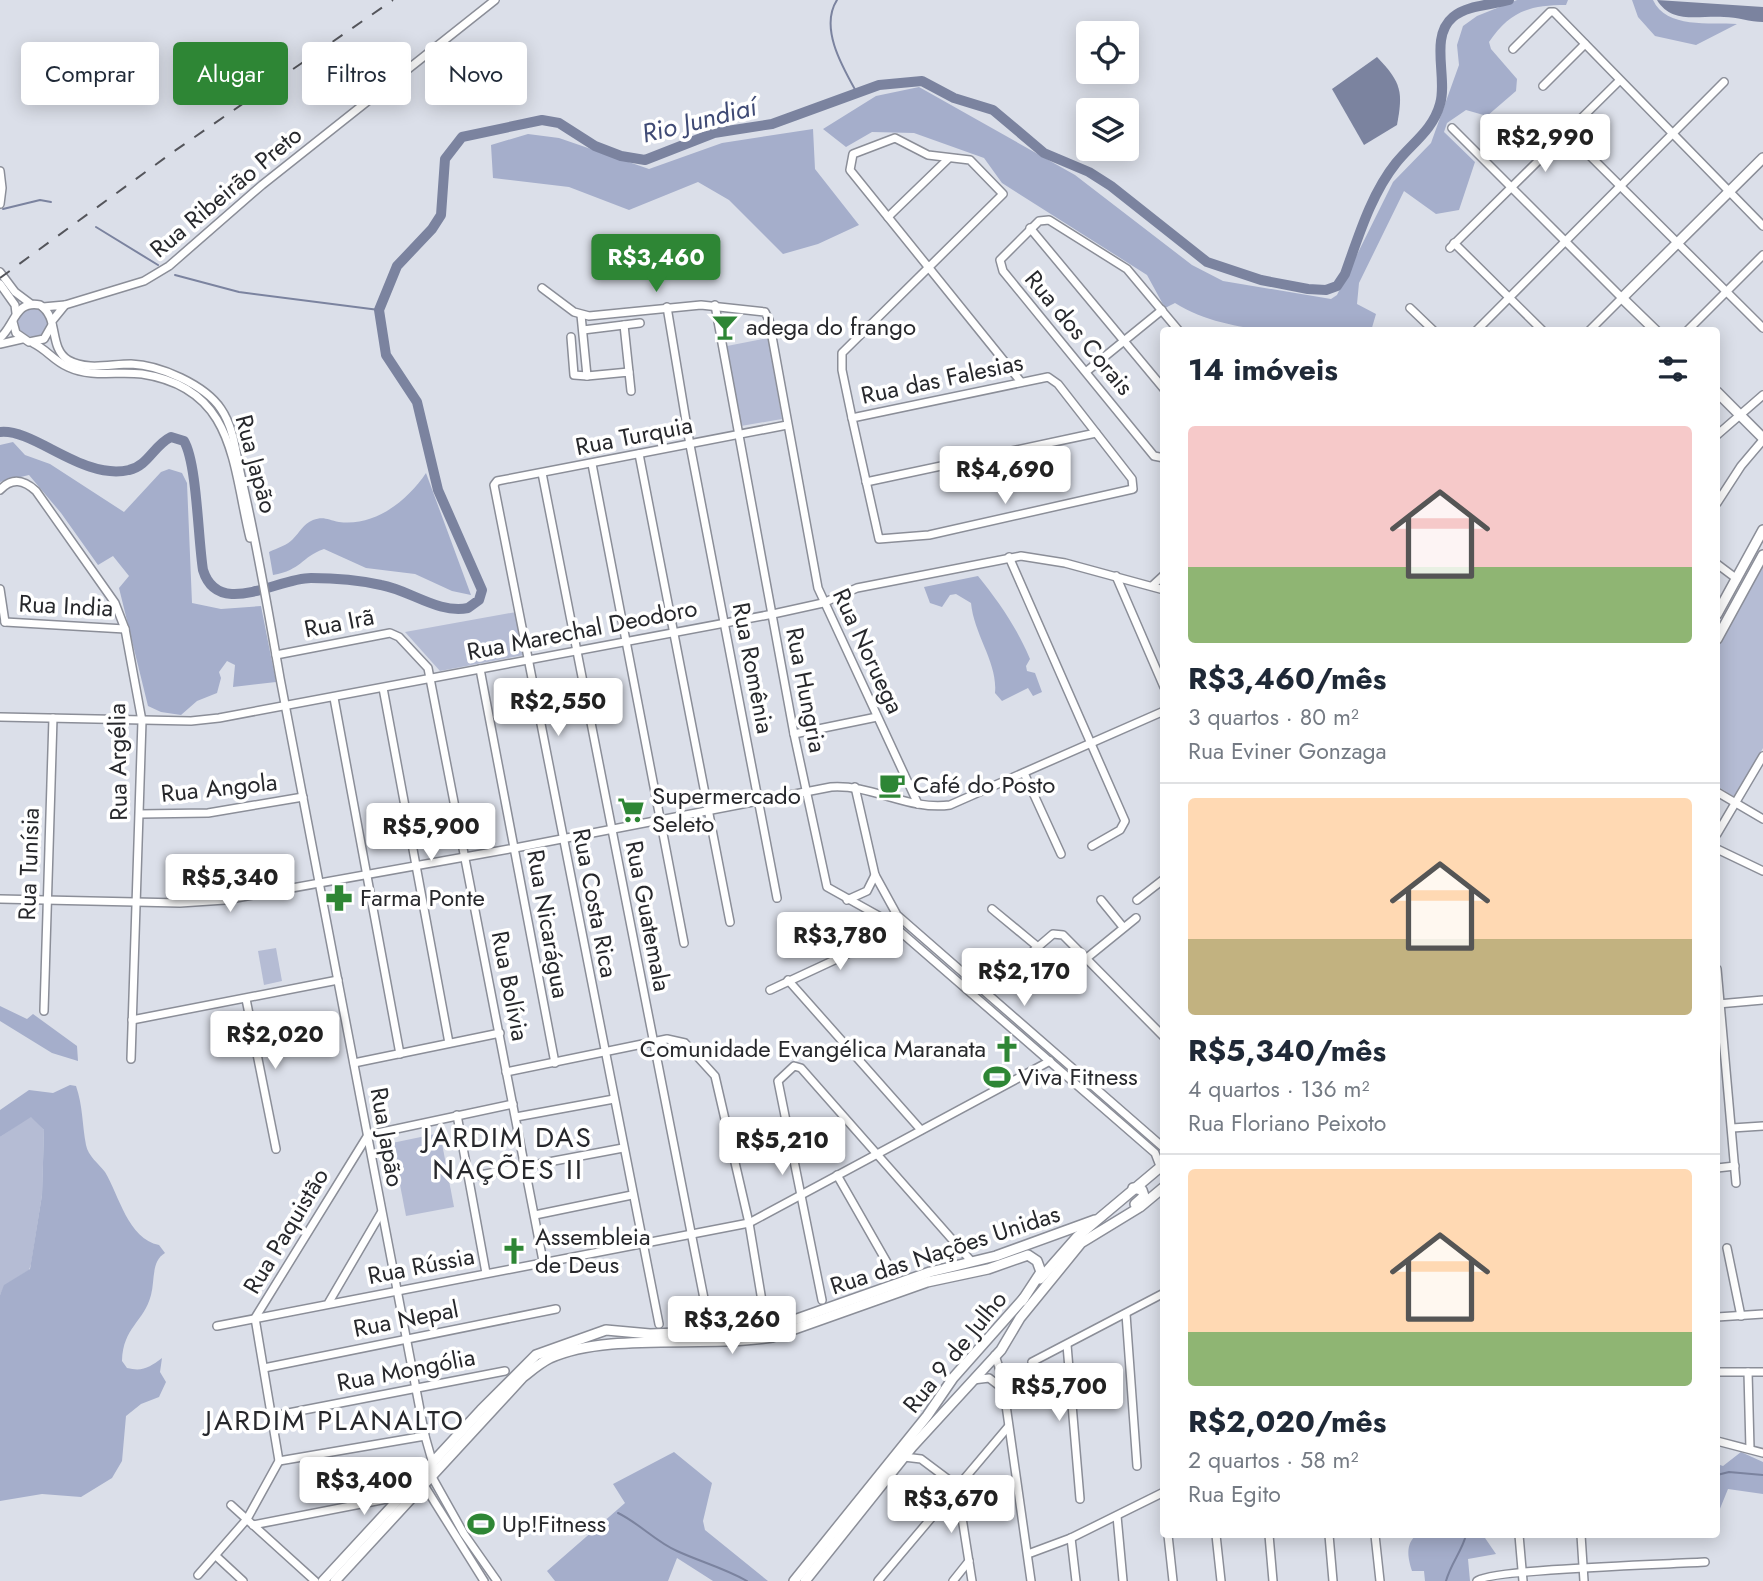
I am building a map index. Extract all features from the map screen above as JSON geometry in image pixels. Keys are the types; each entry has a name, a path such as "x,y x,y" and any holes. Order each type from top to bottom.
{"main road":[{"path":"1649,327 1622,298 1763,158"},
{"path":"1720,395 1763,439"},
{"path":"1720,609 1763,530"},
{"path":"1720,634 1763,555"},
{"path":"1160,1166 1151,1181 1160,1184"},
{"name":"Rua 9 de Julho","path":"794,1581 927,1416 953,1377 981,1344 1095,1220 1160,1166"},
{"path":"1091,1234 1097,1227 1142,1199 1142,1190 1133,1188"},
{"name":"Rua 9 de Julho","path":"806,1581 904,1457 996,1355 1028,1307 1091,1234 1140,1207 1160,1190"},
{"name":"Rua das Nações Unidas","path":"335,1581 424,1485 433,1464 533,1357 601,1331 625,1330 650,1334 766,1330 930,1272 972,1262 1095,1220"},
{"name":"Rua das Nações Unidas","path":"323,1581 510,1391 539,1364 564,1353 606,1345 772,1337 926,1282 988,1269 1028,1255 1037,1261 1041,1272 1022,1301"},
{"path":"624,1345 628,1337 625,1330"},
{"path":"601,1331 606,1345"},
{"path":"981,1344 996,1355"},
{"path":"953,1377 956,1389 969,1384"}],"street":[{"name":"Rua Ribeirão Preto","path":"32,304 43,307 65,305 144,281 169,266 262,185 495,0"},
{"path":"1513,49 1550,12 1554,12 1763,226"},
{"path":"1544,86 1585,44"},
{"path":"1538,327 1452,245 1619,81"},
{"path":"1480,327 1724,82"},
{"path":"1451,128 1622,298 1593,327"},
{"path":"1568,134 1763,328"},
{"path":"852,418 842,370 842,353 931,269 1003,194 970,160 928,155 895,138 853,154 850,170 931,269 1021,382"},
{"path":"888,217 948,159"},
{"path":"0,171 0,204"},
{"path":"1160,384 1030,228 1042,219 1055,222 1127,269 1176,327"},
{"name":"Rua dos Corais","path":"1030,228 1003,253 1000,265 1154,456 1160,457"},
{"path":"1691,327 1763,256"},
{"path":"0,272 15,292 32,304"},
{"path":"0,284 15,305 16,333 22,339"},
{"path":"542,288 581,315 715,305"},
{"path":"0,338 21,308 32,304"},
{"path":"0,344 22,339 33,342 44,339 65,305"},
{"name":"Rua Noruega","path":"715,305 764,311 769,320 823,603 918,804"},
{"name":"Rua Hungria","path":"715,305 794,734 825,881 831,891 847,900"},
{"path":"43,307 52,323"},
{"name":"Rua Romênia","path":"667,307 690,445 777,898"},
{"path":"1410,308 1430,327"},
{"path":"1087,371 1162,310"},
{"path":"581,315 587,376"},
{"name":"Rua Japão","path":"52,323 58,348 70,361 98,366 140,365 200,388 222,409 232,435 270,618 381,1212 425,1436 433,1464"},
{"path":"583,330 640,323"},
{"path":"624,325 631,391"},
{"path":"571,337 574,375 629,372"},
{"name":"Rua Japão","path":"33,342 66,367 97,374 152,376 197,396 208,404 223,428 260,570"},
{"name":"Rua das Falesias","path":"1048,377 1058,384 1132,479 1133,489 1000,521 885,541 876,536 852,418 1021,382 1048,377"},
{"path":"1720,433 1763,395"},
{"name":"Rua Turquia","path":"494,489 497,481 787,425"},
{"path":"866,482 1096,433"},
{"path":"1720,498 1763,439"},
{"path":"639,454 676,632 707,810 730,922"},
{"path":"592,464 684,943"},
{"name":"Rua Guatemala","path":"542,473 579,650 652,1043 709,1324"},
{"name":"Rua Argélia","path":"0,490 10,482 18,481 36,491 116,603 125,629 142,721 131,1059"},
{"name":"Rua Costa Rica","path":"494,489 659,1324"},
{"path":"1009,557 1126,824 1092,846"},
{"name":"Rua Marechal Deodoro","path":"0,717 191,721 334,698 431,677 773,614 823,603 857,588 1009,557 1039,558 1160,588"},
{"path":"1720,566 1737,579"},
{"path":"1116,576 1160,678"},
{"path":"1152,586 1160,579"},
{"path":"0,589 3,624"},
{"name":"Rua India","path":"3,624 125,629"},
{"name":"Rua Irã","path":"276,655 390,633 422,660 431,677"},
{"name":"Rua Nicarágua","path":"480,669 555,1063"},
{"name":"Rua Bolívia","path":"431,677 543,1261"},
{"path":"383,688 449,1044"},
{"path":"334,698 400,1054"},
{"path":"0,898 137,902 217,901 515,848 831,787 855,787 918,804 950,805 1160,712"},
{"path":"794,734 877,717"},
{"name":"Rua Tunísia","path":"44,1012 53,718"},
{"path":"1720,829 1762,759"},
{"path":"1024,773 1061,855"},
{"path":"855,787 875,875 897,915 1160,1145"},
{"path":"1720,794 1763,819"},
{"name":"Rua Angola","path":"140,814 208,813 303,797"},
{"path":"1720,850 1763,871"},
{"path":"847,900 867,891 875,875"},
{"path":"1137,901 1160,882"},
{"path":"847,900 880,915 899,930 1155,1153 1160,1166"},
{"path":"1101,900 1123,927"},
{"path":"992,908 1038,947"},
{"path":"1056,983 1136,918"},
{"path":"770,990 899,930"},
{"path":"1025,958 1054,934 1060,933 1160,1033"},
{"path":"952,977 959,979 960,972"},
{"path":"132,1020 338,980"},
{"path":"789,980 921,1129"},
{"path":"968,990 970,984 976,985"},
{"path":"246,999 276,1149"},
{"path":"1720,1004 1763,1000"},
{"path":"988,1007 996,1006 1040,1040"},
{"path":"1720,1022 1736,1183"},
{"path":"354,1063 500,1033"},
{"path":"506,1072 675,1039 685,1043 715,1076 749,1223 765,1319"},
{"path":"1053,1064 1063,1063 1093,1086"},
{"name":"Rua Rússia","path":"217,1326 329,1302 749,1223 876,1156 921,1129 1053,1064"},
{"path":"822,1300 778,1081 790,1067 801,1068 972,1262"},
{"path":"516,1117 614,1099"},
{"path":"368,1135 513,1104"},
{"path":"457,1115 486,1273"},
{"path":"1732,1129 1763,1126"},
{"name":"Rua Paquistão","path":"279,1461 255,1318 368,1135"},
{"path":"469,1177 623,1147"},
{"path":"1720,1168 1735,1166"},
{"path":"837,1175 893,1273"},
{"path":"536,1215 632,1195"},
{"path":"329,1302 381,1212"},
{"path":"1727,1248 1741,1316"},
{"path":"1032,1363 1160,1295"},
{"name":"Rua Nepal","path":"264,1368 556,1309"},
{"path":"1126,1314 1137,1466"},
{"path":"1720,1317 1763,1314"},
{"path":"1066,1345 1080,1499"},
{"path":"996,1355 1005,1392 1031,1581"},
{"name":"Rua Mongólia","path":"273,1416 505,1371"},
{"path":"1720,1372 1763,1372"},
{"path":"1748,1372 1750,1449"},
{"path":"969,1384 989,1378 1000,1384 1005,1392"},
{"path":"878,1581 1008,1427"},
{"path":"198,1575 250,1522 279,1461 425,1436"},
{"path":"1720,1442 1763,1452"},
{"path":"904,1457 921,1459 957,1486 972,1581"},
{"path":"429,1475 497,1581"},
{"path":"424,1485 484,1581"},
{"path":"1028,1554 1071,1538 1160,1494"},
{"path":"250,1522 406,1495"},
{"path":"231,1505 315,1581"},
{"path":"1117,1516 1123,1581"},
{"path":"1071,1538 1076,1581"},
{"path":"1168,1538 1173,1581"},
{"path":"1216,1538 1221,1581"},
{"path":"1269,1538 1273,1581"},
{"path":"1329,1538 1333,1581"},
{"path":"1375,1538 1380,1581"},
{"path":"1519,1538 1523,1581"},
{"path":"1581,1538 1584,1581"},
{"path":"216,1556 243,1581"},
{"path":"474,1567 476,1557 484,1562"},
{"path":"474,1567 484,1571 484,1562"},
{"path":"953,1581 969,1562"},
{"path":"1481,1578 1523,1572 1705,1562"}],"shaded area":[{"path":"1517,0 1568,0 1566,5 1542,6 1522,12 1505,23 1489,42 1491,49 1517,79 1516,91 1487,116 1466,110 1447,123 1444,132 1475,162 1459,210 1436,214 1404,191 1359,283 1357,304 1376,314 1372,327 1245,327 1197,314 1175,303 1165,308 1147,275 1002,183 984,158 914,133 872,132 846,147 823,129 876,96 919,87 1075,175 1192,265 1223,281 1331,299 1337,295 1393,182 1431,143 1459,65 1457,45 1463,26 1477,16"},
{"path":"1632,0 1653,0 1659,9 1678,20 1737,24 1696,45 1655,36 1638,17"},
{"path":"1657,0 1763,7 1763,22 1729,17 1678,16 1663,8"},
{"path":"1377,57 1392,74 1399,88 1399,114 1397,125 1364,145 1332,89"},
{"path":"813,129 815,169 859,225 818,244 783,254 729,200 698,182 629,210 569,187 493,178 491,145 528,134 559,138 649,169 722,143"},
{"path":"33,307 44,311 48,322 44,333 33,337 22,333 18,322 22,311"},
{"path":"768,338 782,419 741,426 727,346"},
{"path":"13,442 25,455 50,464 124,512 161,472 169,469 182,473 187,483 192,603 221,609 261,606 276,682 233,687 235,665 227,661 219,672 221,678 217,693 197,701 181,715 161,712 148,706 119,588 129,576 113,556 98,565 61,513 29,475 0,482 0,445"},
{"path":"426,473 471,595 452,591 415,574 366,568 324,549 296,567 273,575 269,552 291,541 310,522 323,518 352,522 378,516 400,502"},
{"path":"1763,562 1763,748 1735,797 1720,788 1720,641"},
{"path":"978,576 1019,637 1030,659 1026,666 1027,671 1035,673 1042,692 1033,696 1028,688 1002,701 995,693 993,671 976,626 971,603 956,594 950,595 942,607 930,603 924,587"},
{"path":"516,612 524,655 440,671 405,632"},
{"path":"276,948 282,981 264,985 258,951"},
{"path":"0,1006 27,1019 33,1014 77,1046 78,1061 52,1053 0,1021"},
{"path":"70,1085 76,1086 78,1093 89,1153 105,1172 132,1225 139,1234 159,1245 165,1253 157,1261 148,1304 126,1340 122,1361 127,1368 142,1369 162,1358 160,1372 166,1382 159,1397 141,1404 126,1416 122,1461 112,1478 81,1497 42,1494 0,1501 0,1295 4,1285 30,1269 42,1195 44,1130 31,1117 0,1137 0,1110 29,1090 53,1093"},
{"path":"31,1116 44,1130 42,1195 31,1264 29,1270 5,1285 0,1295 0,1137"},
{"path":"440,1133 454,1207 406,1216 392,1143"},
{"path":"674,1452 712,1483 703,1521 705,1530 768,1581 713,1581 677,1558 668,1581 555,1581 547,1571 625,1503 613,1484"},
{"path":"1741,1452 1763,1462 1763,1494 1728,1489 1720,1509 1720,1465 1723,1466"},
{"path":"1485,1538 1496,1554 1468,1559 1470,1581 1425,1581 1424,1571 1412,1571 1409,1561 1408,1552 1413,1539"}],"waterway":[{"path":"837,0 832,11 832,35 840,60 857,93"},
{"name":"Rio Jundiaí","path":"0,432 28,438 77,462 112,471 136,468 171,437 184,441 192,466 203,570 211,584 221,592 250,592 311,578 337,579 392,588 446,608 468,608 479,600 482,590 438,490 417,402 386,355 379,310 397,266 432,229 441,215 445,159 462,137 542,120 559,123 595,146 621,156 645,160 714,133 772,124 879,85 922,81 954,98 993,110 1044,153 1089,172 1111,186 1207,262 1261,280 1326,290 1337,286 1345,274 1366,217 1387,175 1427,129 1437,113 1442,94 1440,46 1446,25 1465,10 1509,0"},
{"path":"3,209 40,200 51,202"},
{"path":"96,227 158,265"},
{"path":"175,275 239,292 379,310"},
{"path":"1720,1474 1729,1472 1763,1475"},
{"path":"618,1513 669,1547 747,1581"},
{"path":"1446,1581 1465,1538"}],"railway":[{"path":"0,278 173,152 393,0"}],"place":[{"name":"adega do frango","path":"725,327"},
{"name":"Café do Posto","path":"892,785"},
{"name":"Supermercado Seleto","path":"631,810"},
{"name":"Farma Ponte","path":"339,898"},
{"name":"Comunidade Evangélica Maranata","path":"1007,1049"},
{"name":"Viva Fitness","path":"997,1077"},
{"name":"Assembleia de Deus","path":"514,1251"},
{"name":"Up!Fitness","path":"481,1524"}],"district":[{"name":"JARDIM DAS NAÇÕES II","path":"508,1153"},
{"name":"JARDIM PLANALTO","path":"335,1420"}]}
